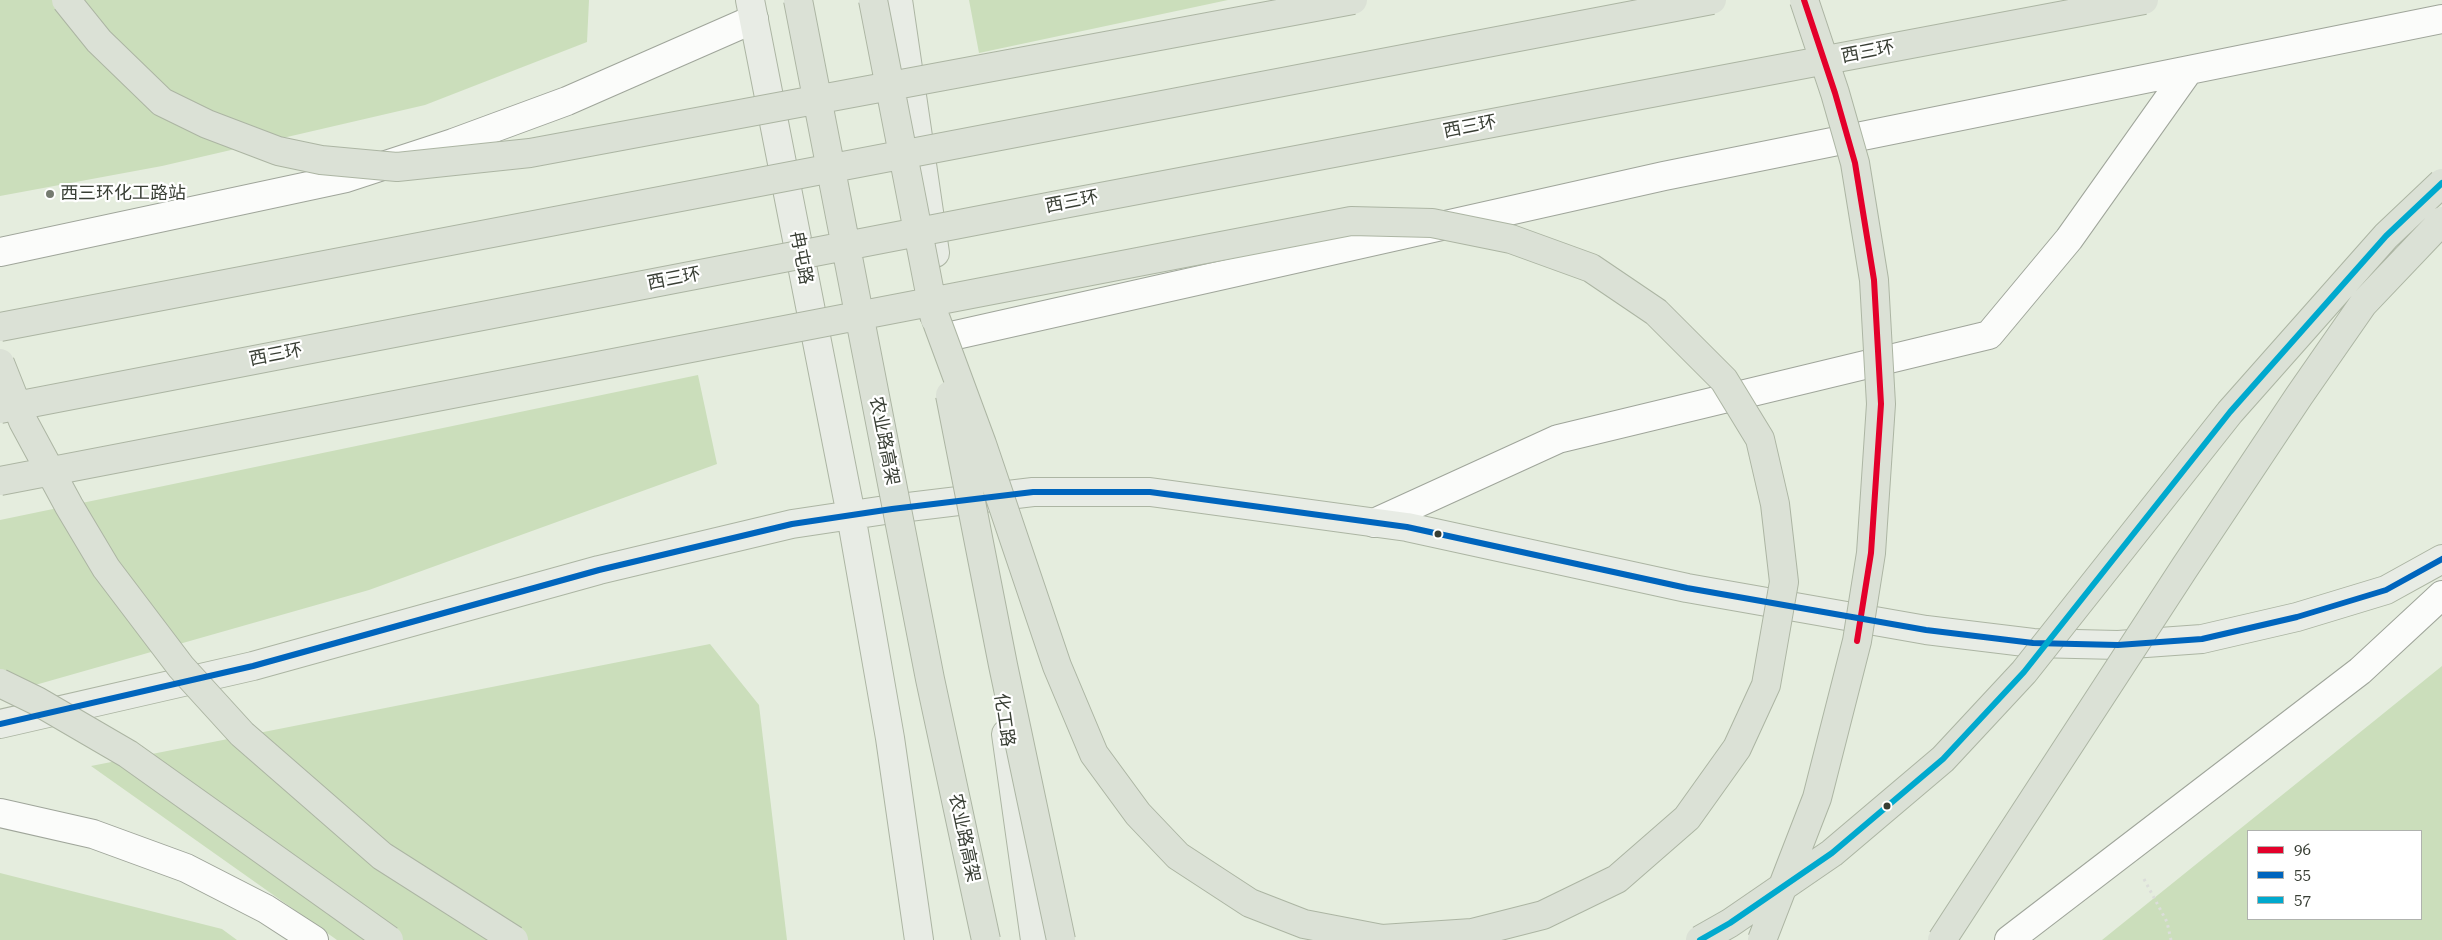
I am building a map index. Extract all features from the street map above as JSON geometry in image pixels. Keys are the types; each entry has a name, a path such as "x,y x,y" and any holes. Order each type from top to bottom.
{"highway":[{"path":"66,0 99,42 162,102 207,124 278,151 321,160 397,167 530,154 1353,0"},
{"name":"农业路高架","path":"798,0 930,679 986,940"},
{"path":"873,0 1003,664 1061,940"},
{"path":"0,327 1712,0"},
{"path":"1762,940 1817,798 1857,640 1871,553 1881,404 1874,280 1855,163 1835,93 1804,0"},
{"name":"西三环","path":"0,409 1052,206 2144,0"},
{"path":"1700,940 1832,853 1943,759 2024,672 2230,412 2386,236 2442,183"},
{"path":"1942,940 2174,583 2299,396 2363,304 2442,221"},
{"path":"0,481 1351,222 1432,223 1511,239 1591,268 1656,312 1711,366 1724,380 1760,439 1775,504 1784,582 1766,685 1737,748 1687,818 1617,879 1543,915 1472,933 1382,938 1304,924 1250,903 1178,856 1138,814 1094,754 1057,666 992,471 934,314"},
{"path":"0,363 23,421 69,506 106,568 181,667 242,734 382,856 514,940"},
{"path":"0,683 37,701 128,754 389,940"}],"main road":[{"path":"898,0 971,500"},
{"name":"冉屯路","path":"752,10 851,515"},
{"path":"0,724 254,666 599,570 792,524 1033,492 1150,492 1407,527 1696,590 1926,630 2033,643 2118,645 2202,639 2297,618 2386,590 2442,559"},
{"name":"化工路","path":"971,500 1035,940"},
{"path":"851,515 890,738 920,940"}],"street":[{"path":"0,252 346,178 453,143 567,101 752,10"},
{"path":"947,337 1664,176 2442,19"},
{"path":"1374,523 1558,439 1989,336 2069,240 2189,70"},
{"path":"2009,940 2360,672 2442,595"},
{"path":"0,813 93,834 186,868 266,909 314,940"}],"path":[{"path":"2128,849 2167,922 2171,940"}],"green space":[{"path":"0,0 589,0 587,42 425,105 162,166 0,196"},
{"path":"969,0 1228,0 979,53"},
{"path":"698,375 717,464 369,590 0,695 0,520"},
{"path":"710,644 759,705 787,940 337,940 91,766"},
{"path":"2442,666 2442,940 2102,940"},
{"path":"0,873 222,929 237,940 0,940"}],"transit line":[{"name":"96","path":"1804,0 1835,93 1855,163 1874,280 1881,404 1871,553 1857,641"},
{"name":"57","path":"1700,940 1730,923 1832,853 1943,759 2024,672 2230,412 2386,236 2442,183"},
{"name":"55","path":"0,724 253,666 599,570 792,524 892,509 1033,492 1150,492 1407,527 1687,588 1926,630 2033,643 2118,645 2202,639 2297,617 2386,590 2442,559"}],"place":[{"name":"西三环化工路站","path":"50,194"}]}
